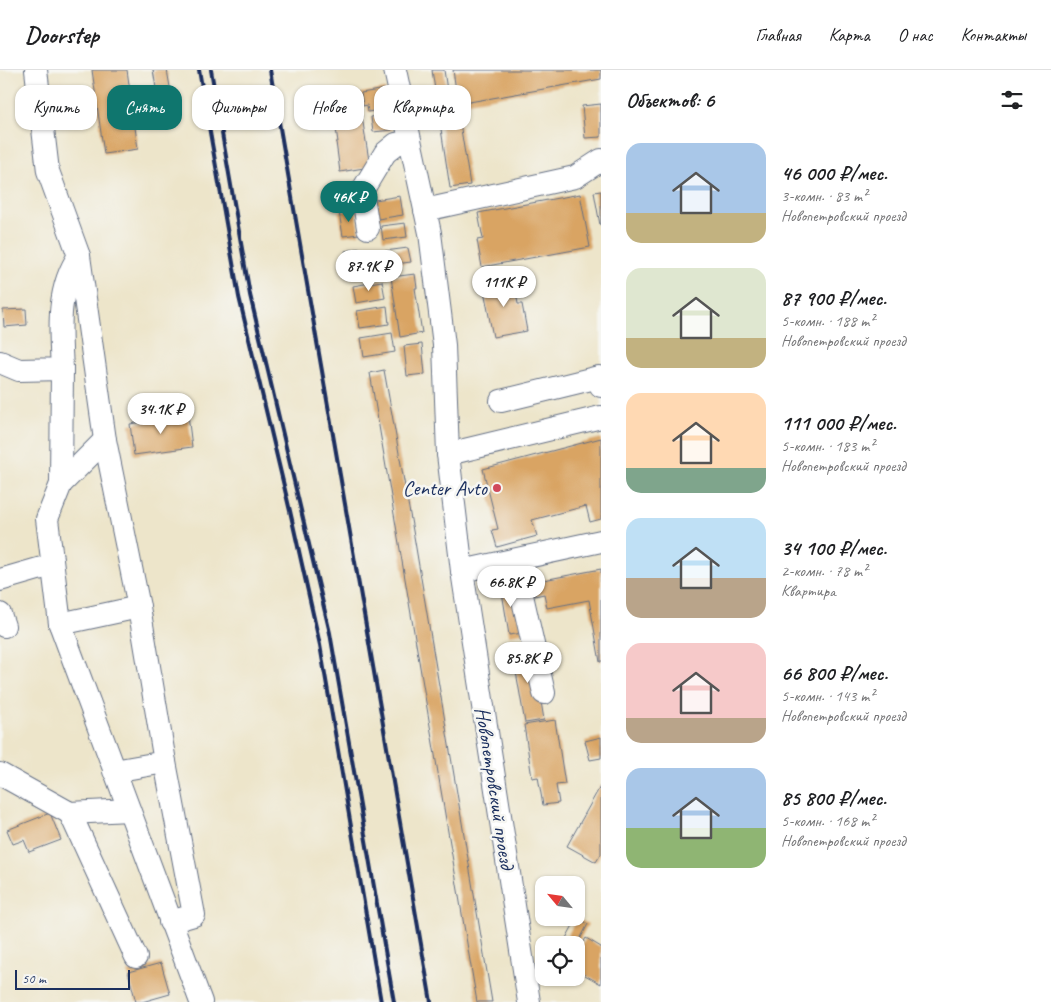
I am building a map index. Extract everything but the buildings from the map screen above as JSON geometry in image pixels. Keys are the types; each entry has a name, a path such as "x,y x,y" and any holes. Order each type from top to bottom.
{"street":[{"path":"36,70 48,172 79,256 105,440 139,607 165,762 194,915 170,922"},
{"name":"Новопетровский проезд","path":"395,70 430,233 444,345 448,454 462,571 529,1002"},
{"path":"368,228 362,190 385,153 396,144 410,141"},
{"path":"425,210 575,177 601,160"},
{"path":"79,256 72,266 66,282 61,323 61,484 47,519 60,624 201,1002"},
{"path":"0,362 19,370 62,369"},
{"path":"501,401 599,377 601,386"},
{"path":"448,454 601,417"},
{"path":"61,484 105,440"},
{"path":"462,571 601,541"},
{"path":"514,560 544,693"},
{"path":"0,580 52,565"},
{"path":"60,624 139,607"},
{"path":"114,771 165,762"},
{"path":"0,774 70,813 129,810"},
{"path":"70,813 136,957"}],"railway":[{"path":"199,70 239,297 320,645 381,1002"},
{"path":"211,70 250,295 330,633 394,1002"},
{"path":"270,70 431,1002"}],"place":[{"name":"Center Avto","path":"497,488"}]}
